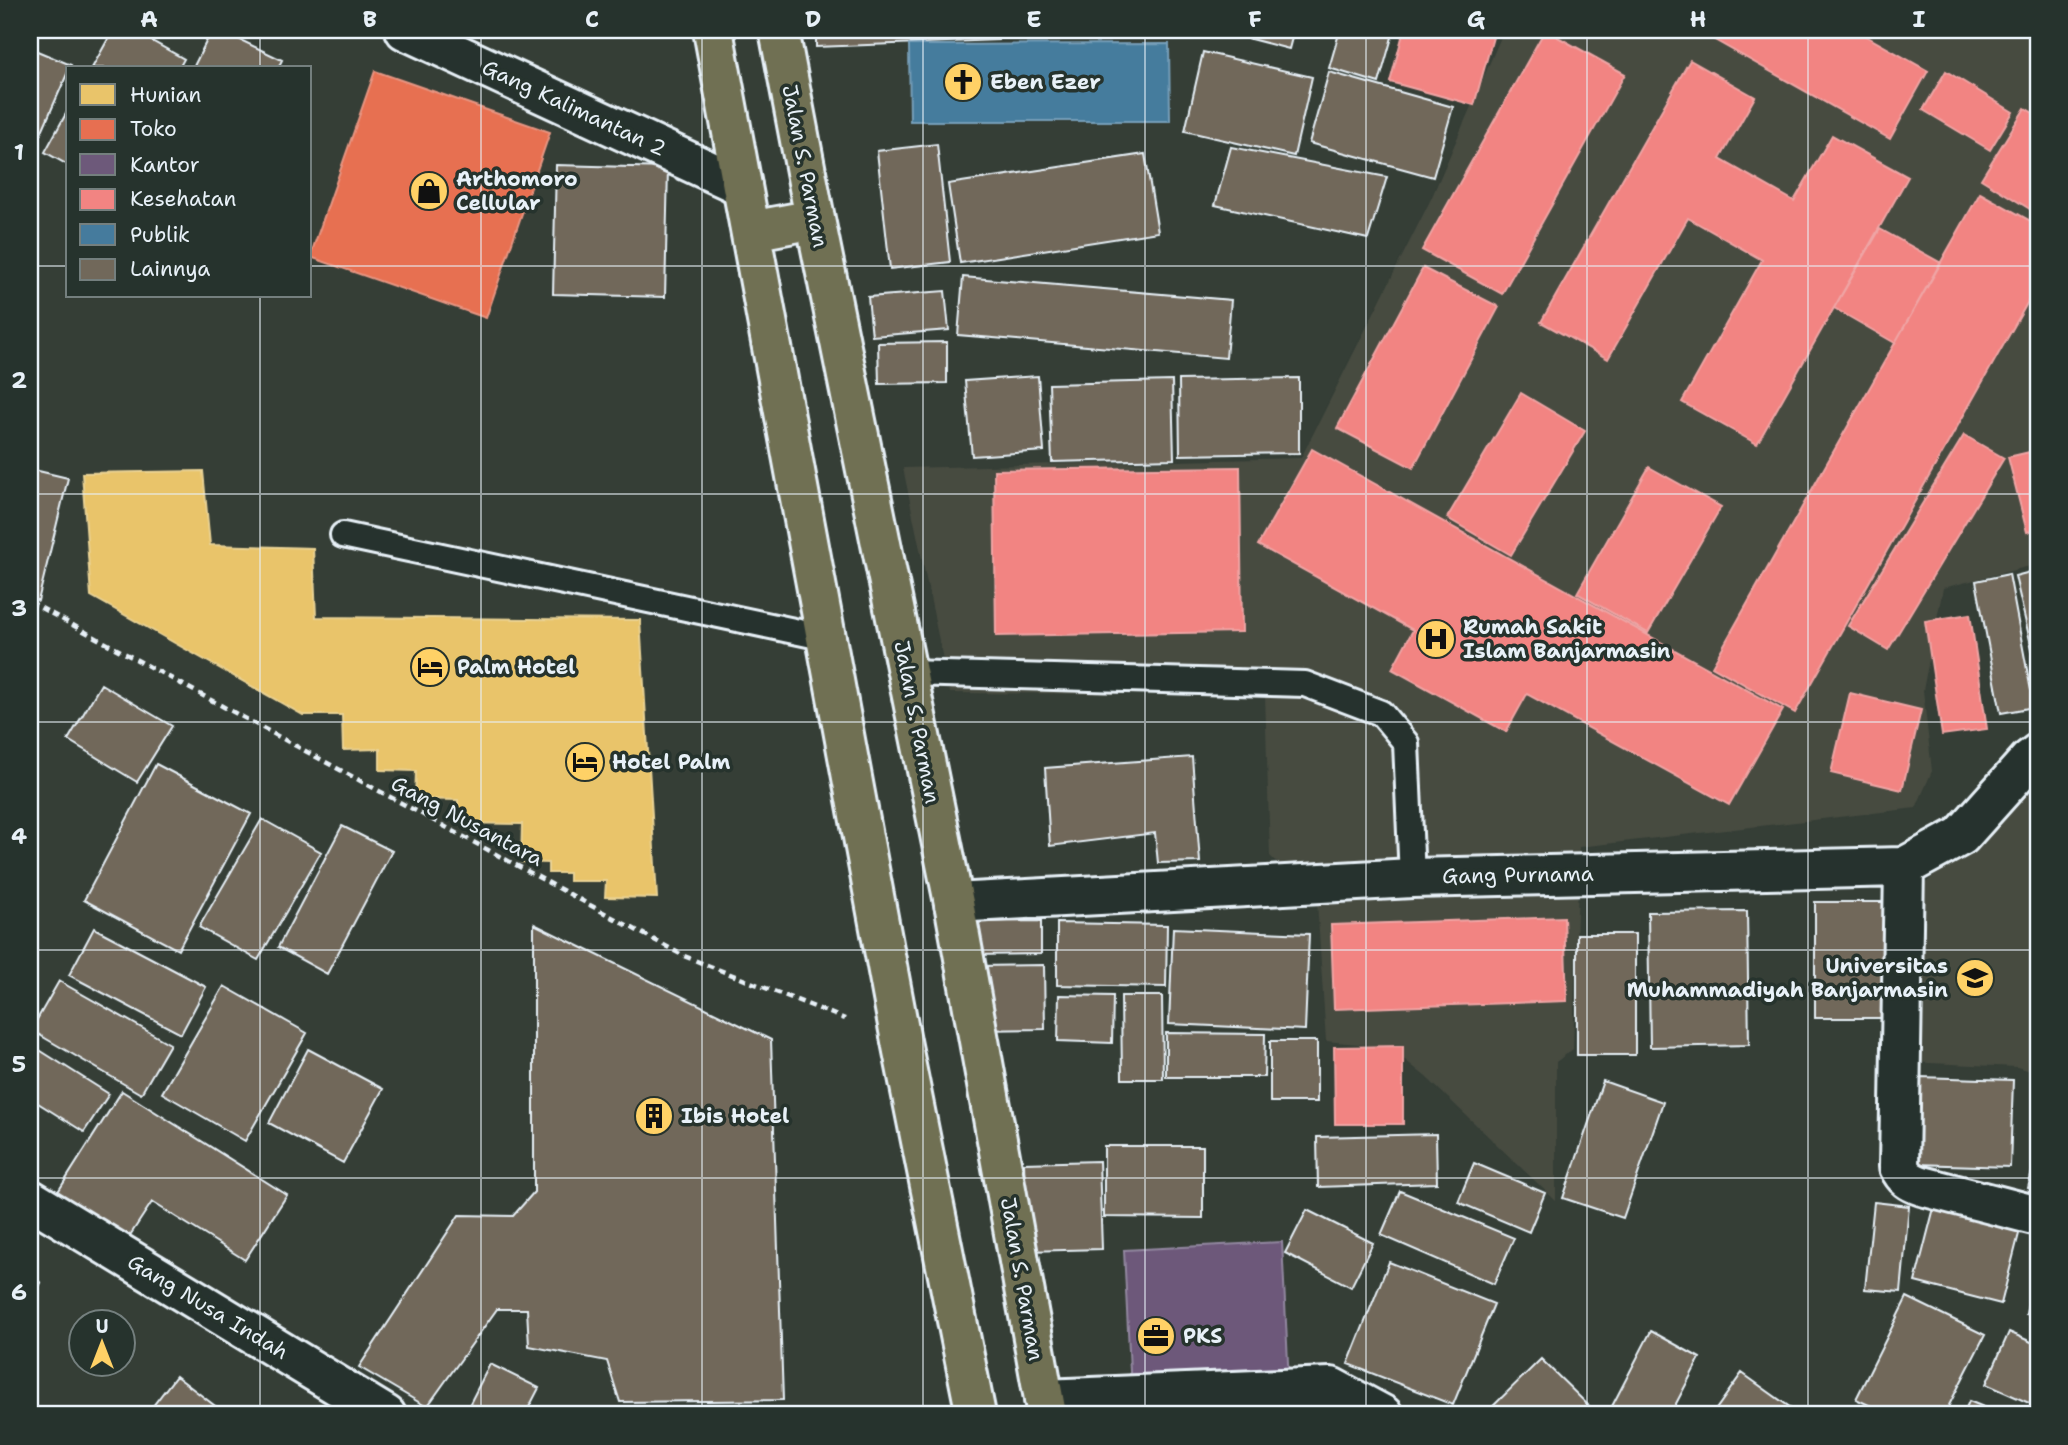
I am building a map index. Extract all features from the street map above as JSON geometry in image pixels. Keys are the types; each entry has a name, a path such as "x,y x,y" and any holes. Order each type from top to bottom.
{"highway":[{"path":"713,30 901,1041 976,1415"},
{"name":"Jalan S. Parman","path":"779,30 954,903 1046,1407"},
{"path":"751,231 815,219"}],"street":[{"name":"Gang Kalimantan 2","path":"405,30 742,186"},
{"name":"Gang Purnama","path":"954,903 1412,878 1904,867 1961,836 2038,753"},
{"path":"1904,867 1899,1167 1903,1176 1922,1186 2038,1216"},
{"name":"Gang Nusa Indah","path":"30,1199 386,1415"},
{"path":"1046,1407 1331,1387 1383,1415"}],"lane":[{"path":"344,535 827,638"},
{"path":"907,673 1305,684 1381,713 1406,743 1412,878"}],"path":[{"name":"Gang Nusantara","path":"30,603 684,956 901,1041"}],"shaded area":[{"name":"Rumah Sakit Islam Banjarmasin","path":"1504,30 2038,30 2038,564 1943,588 1923,690 1932,771 1916,808 1579,847 1573,1049 1556,1062 1556,1201 1426,1077 1389,1047 1326,1041 1317,901 1270,856 1265,695 950,693 903,468 1301,458 1431,199"},
{"name":"Universitas Muhammadiyah Banjarmasin","path":"2038,786 2038,1073 2017,1067 1908,1062 1913,894"}],"building: Hunian":[{"name":"Palm Hotel","path":"203,471 210,545 313,548 316,617 640,620 657,898 605,897 606,881 569,881 569,873 548,873 548,863 521,862 522,824 458,823 458,800 415,799 416,771 380,770 380,749 343,750 342,715 303,715 91,596 82,473"}],"building: Toko":[{"path":"375,71 550,132 486,318 312,258"}],"building: Kantor":[{"path":"1282,1242 1289,1383 1131,1391 1124,1250"}],"building: Kesehatan":[{"path":"1404,30 1495,30 1474,105 1390,82"},
{"path":"1545,30 1625,74 1502,294 1422,250"},
{"path":"1697,30 1855,30 1928,71 1890,139"},
{"path":"1690,60 1755,97 1720,159 1794,201 1832,135 1908,177 1757,444 1682,402 1762,260 1688,218 1608,359 1541,322"},
{"path":"1946,71 2013,112 1990,150 1923,110"},
{"path":"2025,108 2038,116 2038,214 1981,179"},
{"path":"1980,193 2038,225 2038,284 1795,713 1712,666"},
{"path":"1880,229 1941,263 1895,343 1834,308"},
{"path":"1423,268 1499,307 1413,468 1337,428"},
{"path":"1521,393 1585,431 1511,555 1447,518"},
{"path":"1964,435 2004,458 1888,650 1848,626"},
{"path":"1312,449 1783,710 1729,805 1527,694 1506,732 1392,669 1413,630 1258,545"},
{"path":"2038,450 2038,529 2027,532 2008,457"},
{"path":"1240,467 1242,632 996,636 994,470"},
{"path":"1649,467 1721,507 1648,633 1577,593"},
{"path":"1970,614 1987,729 1942,735 1925,621"},
{"path":"1850,693 1921,710 1902,790 1831,773"},
{"path":"1564,917 1567,1001 1334,1009 1331,925"},
{"path":"1403,1046 1403,1124 1335,1124 1334,1047"}],"building: Publik":[{"path":"1169,44 1170,121 910,121 909,45"}],"building: Lainnya":[{"path":"113,30 132,30 184,59 180,66 93,66"},
{"path":"212,30 220,30 282,60 279,66 194,66"},
{"path":"816,30 997,30 998,40 816,47"},
{"path":"1216,30 1294,30 1289,49"},
{"path":"1340,30 1394,30 1379,83 1329,68"},
{"path":"30,48 71,65 66,66 66,76 30,155"},
{"path":"1203,52 1312,77 1294,156 1185,131"},
{"path":"1329,72 1453,107 1433,177 1309,143"},
{"path":"66,114 66,164 45,152"},
{"path":"937,144 950,262 890,269 877,151"},
{"path":"1231,147 1387,177 1368,239 1215,205"},
{"path":"1145,154 1158,232 960,263 948,184"},
{"path":"556,165 668,168 665,297 553,294"},
{"path":"963,277 1231,300 1226,358 958,335"},
{"path":"945,291 949,330 872,336 868,297"},
{"path":"947,342 947,383 879,384 878,343"},
{"path":"1038,376 1044,451 972,456 965,381"},
{"path":"1299,378 1299,453 1180,455 1179,380"},
{"path":"1172,381 1174,459 1052,462 1049,384"},
{"path":"30,469 68,478 38,601 30,596"},
{"path":"2038,570 2038,675 2015,576"},
{"path":"2009,574 2034,707 2001,713 1976,581"},
{"path":"101,684 172,726 137,782 68,740"},
{"path":"1192,757 1200,862 1158,863 1155,833 1050,846 1045,768"},
{"path":"156,764 251,814 178,950 84,900"},
{"path":"262,819 321,852 258,960 199,927"},
{"path":"342,826 392,851 327,974 278,947"},
{"path":"1815,902 1885,902 1885,1018 1815,1018"},
{"path":"1747,911 1749,1045 1650,1047 1648,912"},
{"path":"1041,921 1041,954 974,955 973,922"},
{"path":"1057,923 1167,925 1166,987 1057,985"},
{"name":"Ibis Hotel","path":"534,924 771,1040 783,1400 620,1402 607,1361 529,1346 527,1309 497,1309 427,1407 359,1367 459,1215 513,1216 534,1192"},
{"path":"94,928 206,987 181,1034 69,975"},
{"path":"1173,928 1309,934 1305,1030 1169,1024"},
{"path":"1577,934 1635,934 1635,1055 1577,1055"},
{"path":"1044,965 1045,1029 979,1030 979,966"},
{"path":"59,981 170,1044 141,1094 31,1030"},
{"path":"224,986 307,1033 245,1141 162,1093"},
{"path":"1059,995 1113,996 1112,1043 1058,1041"},
{"path":"1121,996 1162,996 1163,1079 1122,1079"},
{"path":"1166,1033 1265,1034 1264,1077 1166,1077"},
{"path":"1270,1041 1317,1041 1317,1102 1270,1102"},
{"path":"30,1044 109,1094 84,1132 30,1098"},
{"path":"308,1049 383,1089 343,1163 269,1123"},
{"path":"1919,1077 2013,1080 2010,1167 1916,1164"},
{"path":"1603,1081 1663,1102 1623,1218 1563,1198"},
{"path":"122,1091 287,1195 245,1260 152,1202 125,1243 54,1198"},
{"path":"1436,1134 1437,1183 1318,1187 1317,1137"},
{"path":"1104,1146 1203,1146 1203,1218 1104,1217"},
{"path":"2038,1147 2038,1191 2028,1188"},
{"path":"1099,1161 1102,1249 1027,1251 1024,1163"},
{"path":"1474,1163 1545,1193 1529,1232 1458,1202"},
{"path":"1400,1191 1514,1238 1494,1284 1381,1235"},
{"path":"1936,1200 2022,1222 2001,1304 1915,1282"},
{"path":"1874,1202 1909,1206 1901,1292 1865,1289"},
{"path":"1307,1210 1373,1243 1351,1287 1285,1253"},
{"path":"2038,1255 2038,1317 2026,1314"},
{"path":"1389,1262 1494,1304 1453,1405 1348,1364"},
{"path":"30,1275 41,1283 30,1299"},
{"path":"1907,1297 1985,1335 1944,1415 1890,1415 1856,1399"},
{"path":"1651,1331 1700,1358 1670,1415 1620,1415 1610,1410"},
{"path":"2009,1332 2038,1345 2038,1407 1986,1384"},
{"path":"1541,1359 1590,1407 1582,1415 1484,1415"},
{"path":"490,1364 539,1388 525,1415 464,1415"},
{"path":"1742,1373 1801,1415 1712,1415"},
{"path":"176,1376 227,1415 146,1415"},
{"path":"1312,1392 1314,1415 1139,1415 1138,1401"},
{"path":"1969,1401 2003,1415 1963,1415"}],"place":[{"name":"Eben Ezer","path":"963,82"},
{"name":"Arthomoro Cellular","path":"429,191"},
{"name":"Rumah Sakit Islam Banjarmasin","path":"1436,639"},
{"name":"Palm Hotel","path":"430,667"},
{"name":"Hotel Palm","path":"585,762"},
{"name":"Universitas Muhammadiyah Banjarmasin","path":"1975,978"},
{"name":"Ibis Hotel","path":"654,1116"},
{"name":"PKS","path":"1156,1336"}]}
